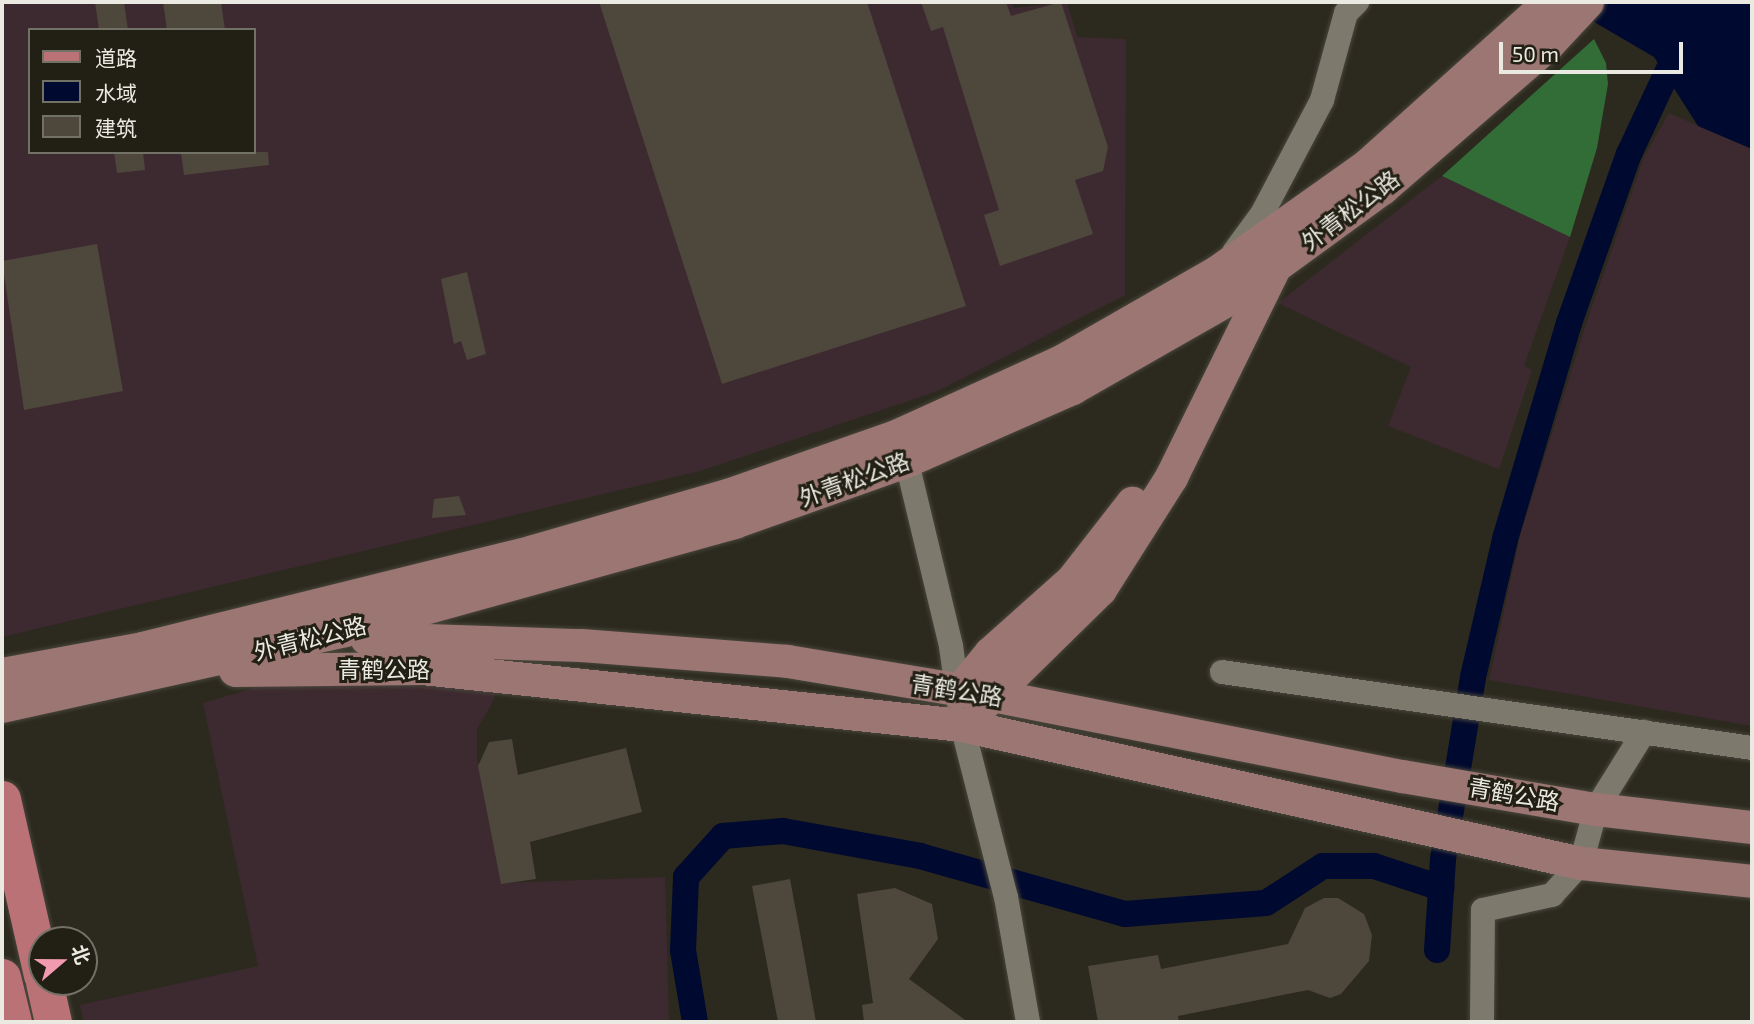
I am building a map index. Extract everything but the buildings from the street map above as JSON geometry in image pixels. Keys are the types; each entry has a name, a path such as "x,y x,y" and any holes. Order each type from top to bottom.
{"main road":[{"name":"外青松公路","path":"1537,36 1549,2"},
{"name":"外青松公路","path":"2,706 173,671 302,640 734,522 903,448 1072,388 1271,251 1382,188 1537,36 1587,2"},
{"path":"961,725 1100,589 1171,477 1271,251"},
{"path":"958,692 990,653 1072,580 1144,488 1229,281"},
{"name":"外青松公路","path":"2,674 153,645 533,551 903,448"},
{"name":"青鹤公路","path":"153,645 422,636 787,661 958,692 992,695 1402,776 1596,809 1752,827"},
{"name":"青鹤公路","path":"173,671 422,668 961,725 1386,823 1463,835 1581,863 1752,881"},
{"path":"2,799 31,926"},
{"path":"2,977 13,1022"},
{"path":"47,996 53,1022"}],"street":[{"path":"1229,281 1317,111 1346,13 1357,2"},
{"path":"903,448 958,692 961,725 1006,897 1028,1022"},
{"path":"1222,672 1502,708 1752,748"},
{"path":"1482,1022 1483,910 1552,895 1581,863 1596,809 1644,732"}],"shaded area":[{"path":"2,2 1012,2 1014,8 1067,2 1077,37 1126,39 1125,295 938,391 700,471 2,637"},
{"path":"1669,113 1752,149 1752,726 1489,680 1521,532 1586,324 1644,157"},
{"path":"1442,176 1570,237 1524,366 1532,370 1499,469 1388,426 1411,367 1278,303"},
{"path":"289,678 495,685 494,700 477,729 477,757 501,883 665,877 669,1022 84,1022 80,1005 258,966 203,703"}],"green space":[{"path":"1594,39 1606,63 1608,84 1597,148 1570,237 1442,176"}],"water":[{"path":"1560,2 1752,2 1752,149 1698,126 1654,57"}],"waterway":[{"path":"1437,950 1443,859 1473,677 1505,539 1569,323 1629,154 1680,45"},
{"path":"695,1022 683,950 686,877 723,836 783,831 920,856 1125,914 1266,903 1323,866 1374,866 1441,888"}]}
